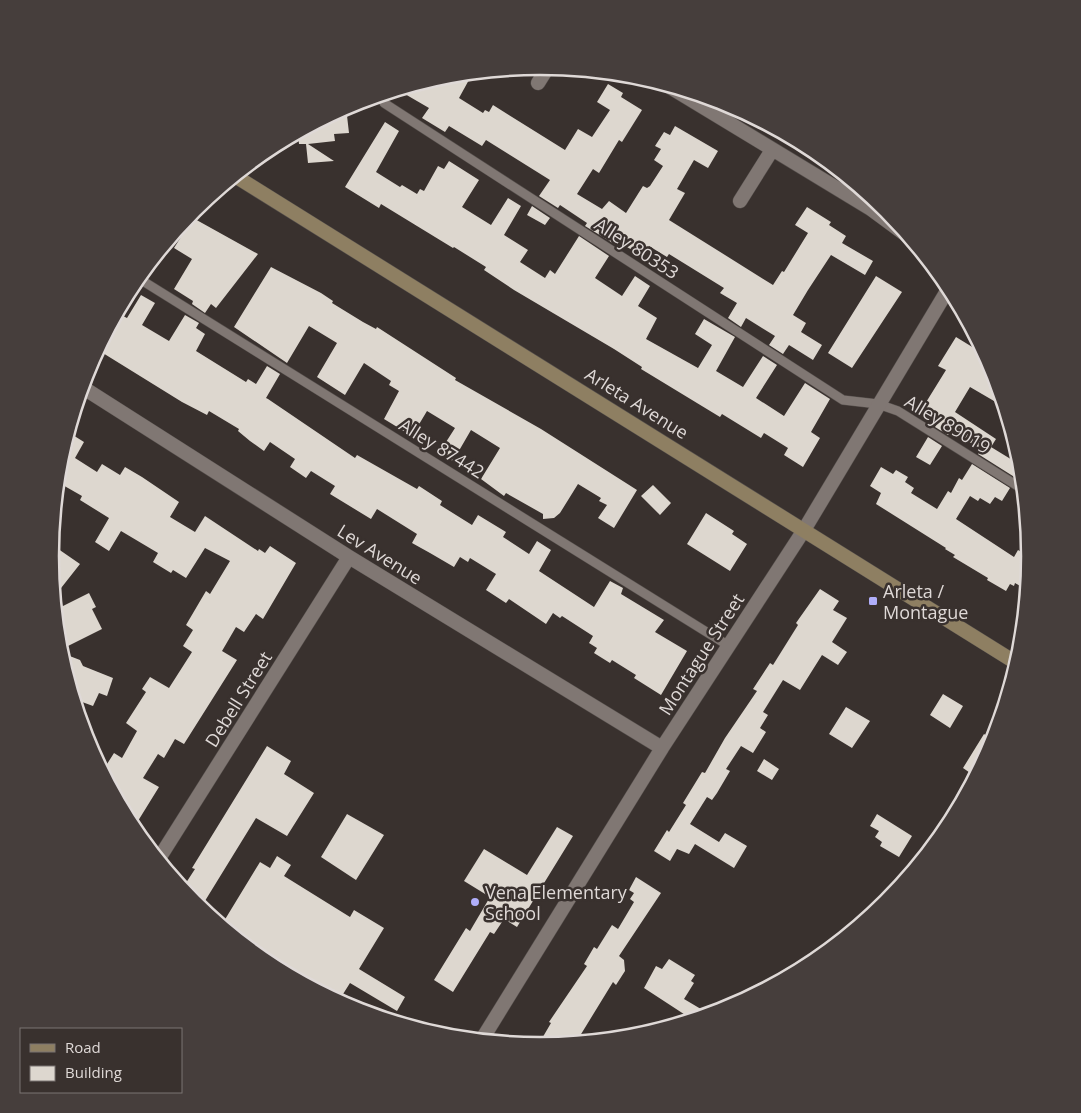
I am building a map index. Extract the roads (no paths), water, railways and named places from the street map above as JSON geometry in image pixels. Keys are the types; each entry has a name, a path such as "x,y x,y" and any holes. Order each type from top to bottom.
{"main road":[{"name":"Arleta Avenue","path":"240,179 1011,660"}],"street":[{"path":"538,83 543,75"},
{"path":"687,98 884,220"},
{"path":"740,201 772,150"},
{"name":"Montague Street","path":"485,1035 662,748 804,530 945,295"},
{"name":"Lev Avenue","path":"88,391 349,557 662,748"},
{"name":"Debell Street","path":"162,854 349,557"}],"lane":[{"name":"Alley 80353","path":"384,104 843,400 878,404"},
{"name":"Alley 87442","path":"145,282 728,646"},
{"name":"Alley 89019","path":"878,404 898,411 1017,485"}],"place":[{"name":"Arleta / Montague","path":"873,601"},
{"name":"Vena Elementary School","path":"475,902"}]}
